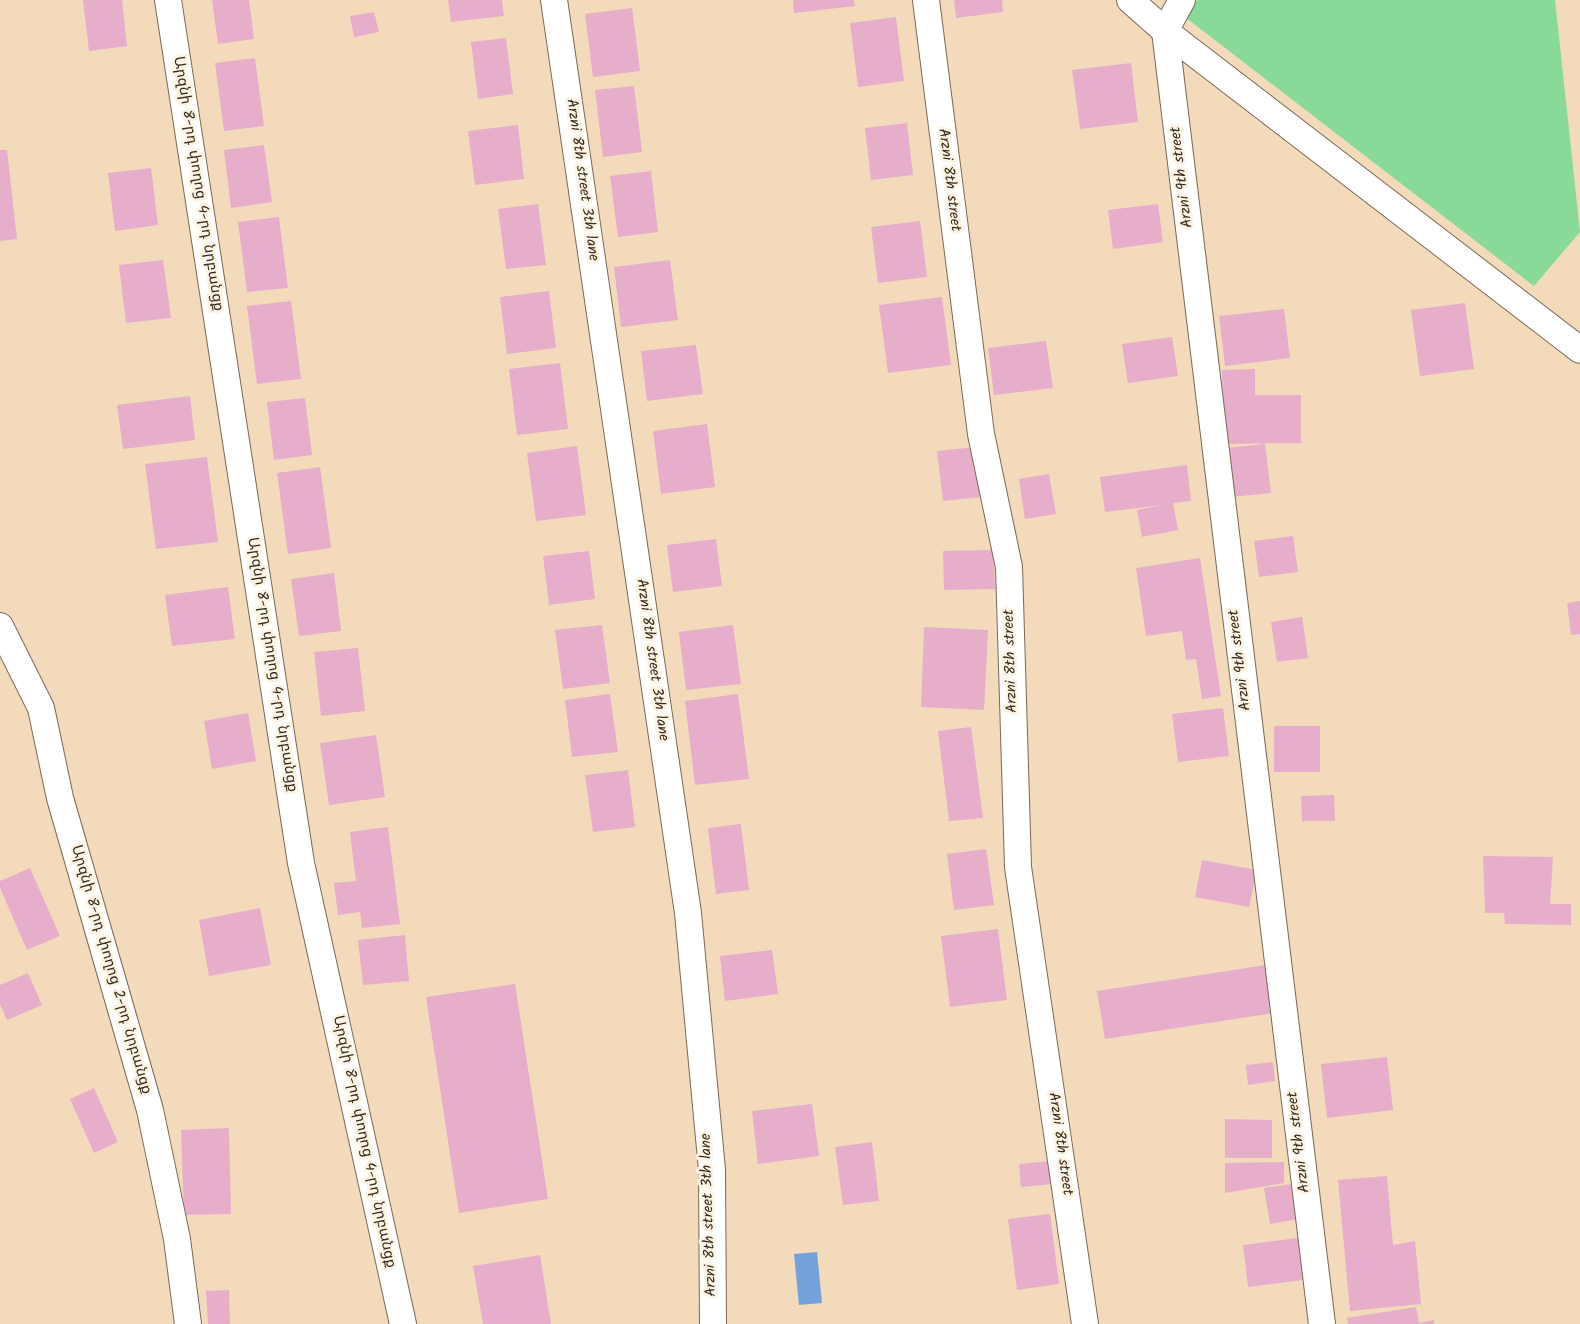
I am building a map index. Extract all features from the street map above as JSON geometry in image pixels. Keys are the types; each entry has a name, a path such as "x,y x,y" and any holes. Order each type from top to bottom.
{"street":[{"name":"Արզնի 8-րդ փողոց 4-րդ նրբանցք","path":"168,0 301,863 403,1324"},
{"name":"Arzni 8th street 3th lane","path":"554,0 688,913 712,1170 713,1324"},
{"name":"Arzni 8th street","path":"926,0 981,434 1009,567 1018,867 1085,1324"},
{"path":"1130,0 1165,31 1580,350"},
{"path":"1165,31 1182,0"},
{"name":"Arzni 9th street","path":"1165,31 1322,1324"},
{"name":"Արզնի 8-րդ փողոց 2-րդ նրբանցք","path":"0,626 41,708 60,798 150,1110 177,1239 188,1324"}],"green space":[{"path":"1197,0 1555,0 1580,232 1534,286 1185,17"}],"water":[{"path":"817,1252 822,1303 799,1305 794,1254"}],"building":[{"path":"83,0 122,0 127,46 89,51"},
{"path":"212,0 249,0 254,39 218,44"},
{"path":"448,0 502,0 504,16 451,22"},
{"path":"793,0 854,0 855,6 794,13"},
{"path":"954,0 1002,0 1003,12 956,18"},
{"path":"632,8 640,71 593,77 585,14"},
{"path":"374,12 379,32 354,37 350,16"},
{"path":"896,17 904,81 858,87 850,23"},
{"path":"506,38 513,94 478,99 471,42"},
{"path":"255,58 264,126 224,131 215,63"},
{"path":"1131,63 1138,122 1080,129 1072,70"},
{"path":"634,86 642,152 603,157 595,90"},
{"path":"907,123 913,175 871,180 865,128"},
{"path":"518,125 524,179 475,185 468,131"},
{"path":"264,145 272,202 231,208 224,150"},
{"path":"0,150 7,150 17,239 0,241"},
{"path":"151,168 158,225 115,231 108,173"},
{"path":"651,171 658,232 618,237 610,176"},
{"path":"538,204 546,265 506,269 498,209"},
{"path":"1158,204 1163,242 1113,249 1108,210"},
{"path":"279,217 288,288 247,292 238,222"},
{"path":"920,221 927,277 878,283 871,227"},
{"path":"163,260 171,318 126,323 119,265"},
{"path":"670,260 678,320 621,327 614,267"},
{"path":"549,291 556,348 507,354 500,297"},
{"path":"942,297 951,365 888,373 879,305"},
{"path":"291,301 301,379 257,384 247,306"},
{"path":"1465,303 1474,369 1420,376 1411,310"},
{"path":"1284,309 1290,358 1225,366 1219,316"},
{"path":"1172,337 1178,376 1128,383 1122,344"},
{"path":"1046,341 1053,388 994,395 988,348"},
{"path":"696,345 703,394 647,401 641,351"},
{"path":"560,363 568,429 517,435 509,369"},
{"path":"1255,369 1255,395 1301,395 1301,443 1223,444 1222,370"},
{"path":"190,396 195,440 123,449 117,405"},
{"path":"305,398 312,455 274,460 267,402"},
{"path":"707,424 715,487 661,494 653,431"},
{"path":"1265,444 1271,493 1231,497 1226,448"},
{"path":"577,446 586,515 536,521 527,453"},
{"path":"976,447 982,497 943,501 937,451"},
{"path":"207,457 218,542 156,549 145,464"},
{"path":"1187,465 1191,501 1173,503 1178,530 1142,537 1137,510 1162,505 1105,512 1100,477"},
{"path":"320,467 331,548 288,554 277,473"},
{"path":"1049,474 1056,514 1025,519 1019,479"},
{"path":"1293,536 1298,572 1259,577 1254,541"},
{"path":"716,539 722,586 673,592 667,545"},
{"path":"993,550 995,589 944,590 943,551"},
{"path":"589,551 595,599 549,605 543,556"},
{"path":"1200,558 1221,696 1202,699 1196,659 1186,660 1182,631 1146,636 1136,568"},
{"path":"334,573 341,631 299,636 291,579"},
{"path":"228,587 235,639 172,646 165,595"},
{"path":"1580,601 1580,634 1571,635 1567,603"},
{"path":"1302,617 1308,658 1277,662 1271,622"},
{"path":"602,625 610,683 563,689 555,630"},
{"path":"733,625 741,684 686,690 679,632"},
{"path":"924,627 988,630 984,710 921,707"},
{"path":"358,648 365,711 321,716 314,652"},
{"path":"610,694 618,752 572,757 565,700"},
{"path":"738,694 749,779 695,785 685,701"},
{"path":"1223,708 1229,756 1178,762 1172,714"},
{"path":"248,713 256,761 212,769 204,721"},
{"path":"1274,726 1320,726 1320,772 1274,772"},
{"path":"971,727 983,818 949,821 938,731"},
{"path":"376,735 385,797 329,805 320,743"},
{"path":"628,770 635,827 593,832 585,775"},
{"path":"1334,795 1335,821 1302,821 1301,796"},
{"path":"741,824 749,890 716,894 708,828"},
{"path":"388,827 400,924 362,928 360,912 338,915 334,883 356,881 350,832"},
{"path":"986,849 994,905 954,910 947,854"},
{"path":"1483,856 1553,857 1550,904 1571,904 1571,925 1505,924 1504,913 1485,913"},
{"path":"1202,860 1257,870 1249,907 1195,897"},
{"path":"30,868 60,936 27,950 0,888 0,881"},
{"path":"260,908 271,965 209,976 199,920"},
{"path":"998,929 1007,1000 950,1007 941,936"},
{"path":"405,935 409,981 363,985 358,940"},
{"path":"772,950 778,994 725,1001 720,956"},
{"path":"1266,965 1274,1013 1105,1039 1097,991"},
{"path":"28,973 42,1005 7,1020 0,1004 0,985"},
{"path":"515,984 548,1199 459,1213 426,997"},
{"path":"1387,1057 1393,1110 1327,1118 1321,1064"},
{"path":"1273,1062 1275,1081 1248,1085 1246,1065"},
{"path":"94,1088 118,1142 94,1153 70,1099"},
{"path":"812,1104 819,1156 758,1164 752,1111"},
{"path":"1225,1119 1272,1120 1272,1158 1225,1158"},
{"path":"229,1128 231,1214 184,1215 181,1130"},
{"path":"872,1142 879,1201 843,1205 835,1147"},
{"path":"1051,1161 1053,1184 1021,1187 1019,1164"},
{"path":"1284,1162 1284,1183 1225,1193 1225,1163"},
{"path":"1387,1176 1393,1245 1415,1241 1421,1304 1350,1311 1338,1180"},
{"path":"1292,1184 1298,1219 1270,1224 1264,1188"},
{"path":"1050,1214 1059,1284 1017,1290 1008,1219"},
{"path":"1298,1238 1303,1280 1248,1287 1243,1245"},
{"path":"540,1255 551,1324 483,1324 473,1266"},
{"path":"229,1290 230,1324 208,1324 206,1291"},
{"path":"1416,1307 1419,1323 1434,1320 1434,1324 1348,1324 1347,1318"}]}
